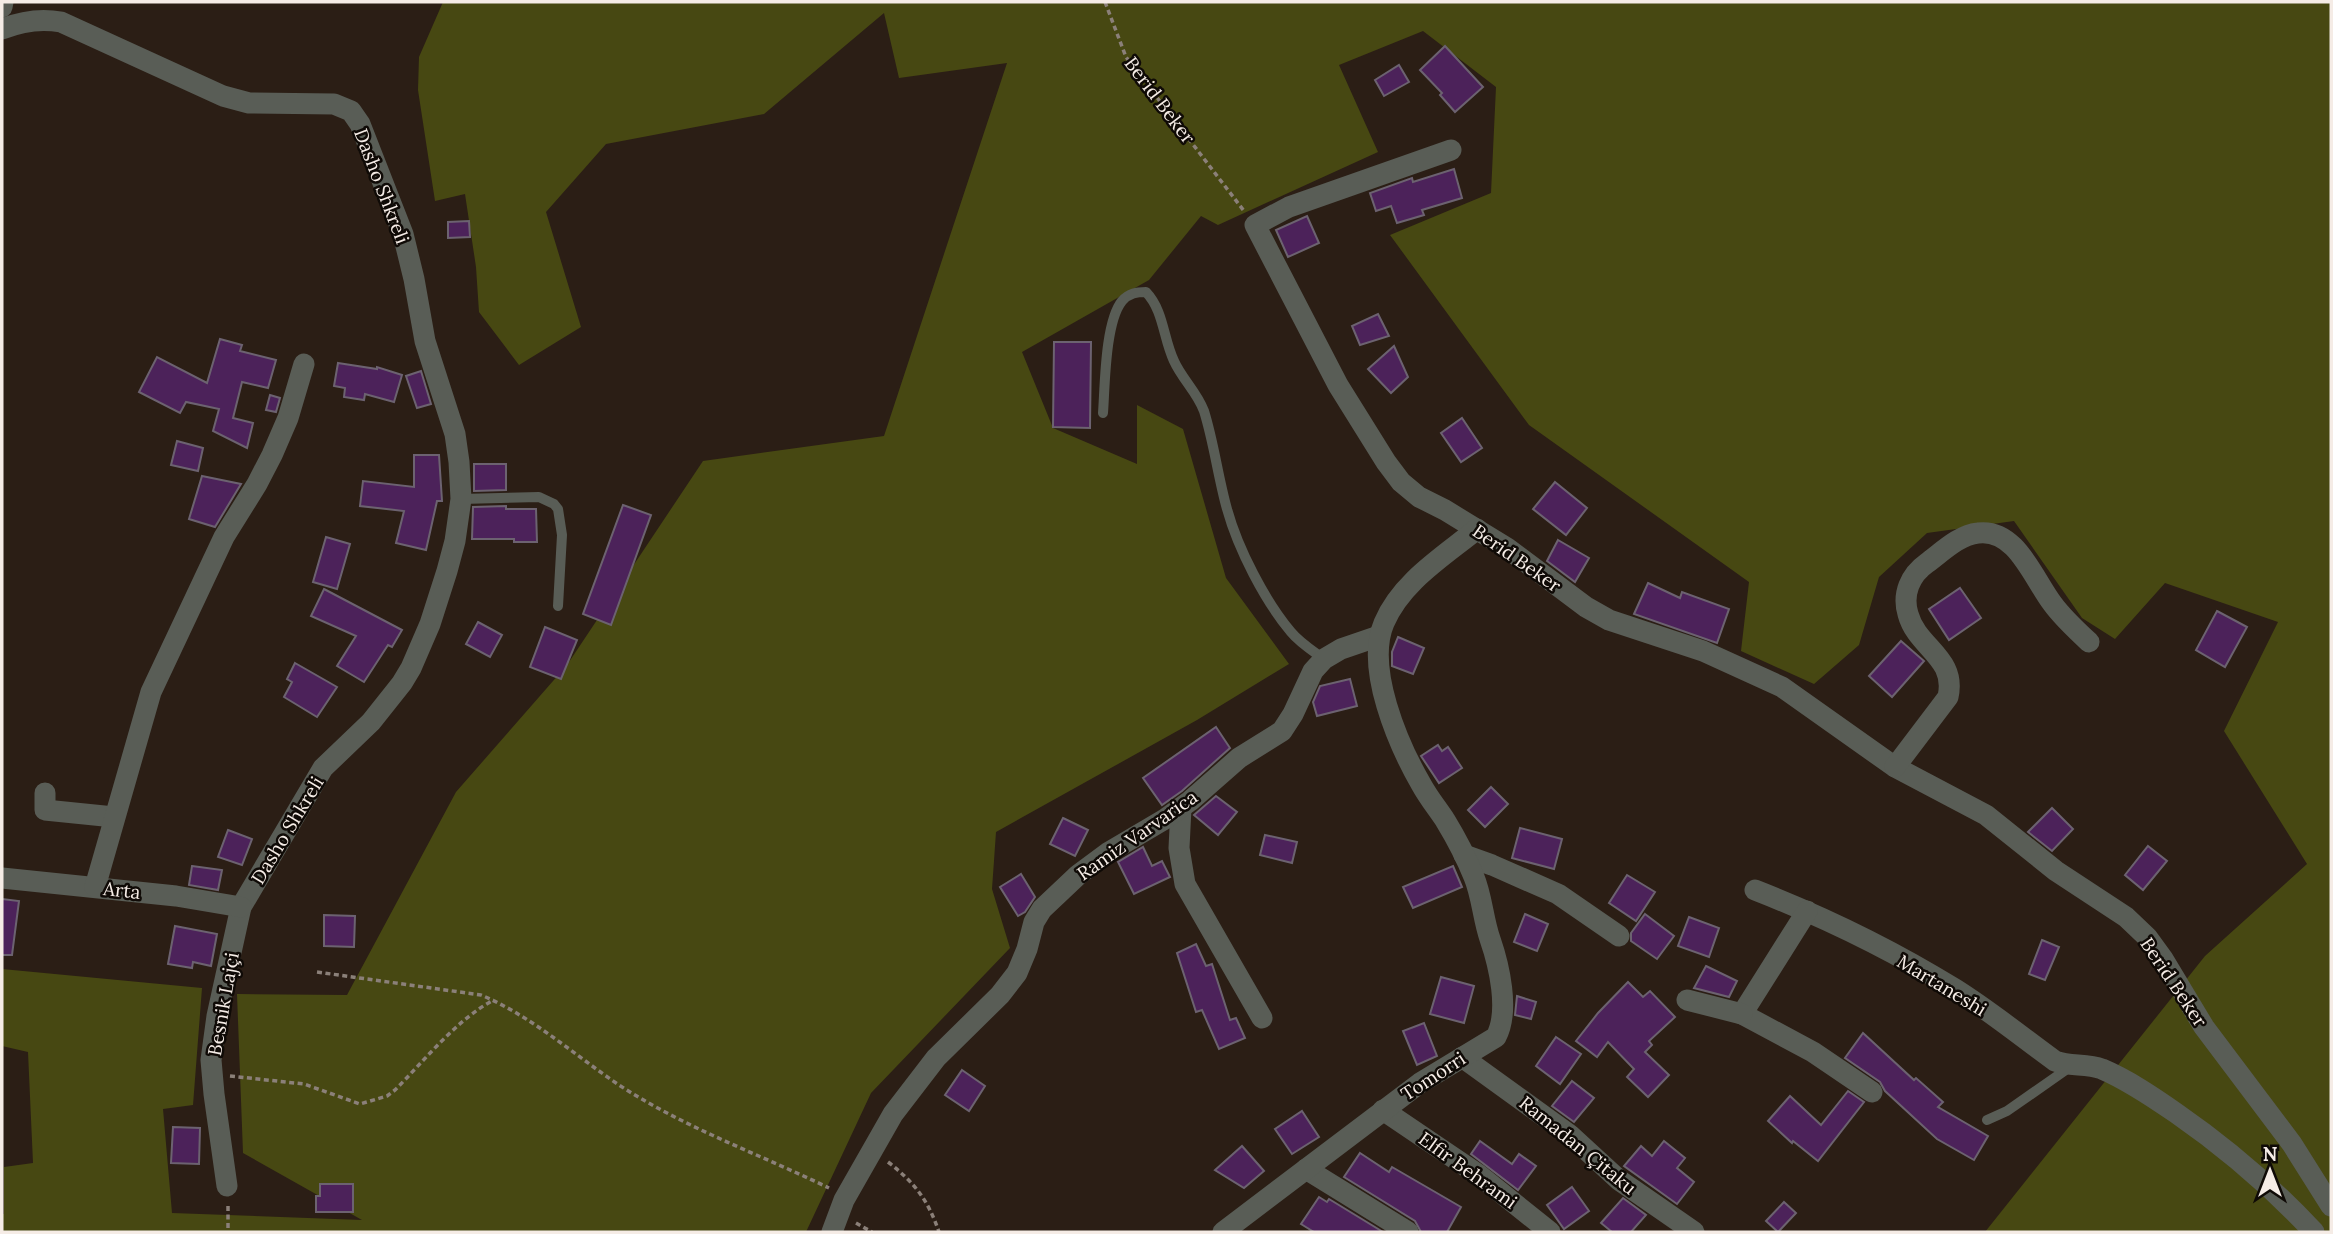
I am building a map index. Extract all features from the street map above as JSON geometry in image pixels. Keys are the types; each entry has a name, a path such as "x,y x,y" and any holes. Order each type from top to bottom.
{"street":[{"path":"2,7 3,2"},
{"name":"Dasho Shkreli","path":"2,29 45,19 61,22 223,96 249,103 334,104 351,111 373,153 403,234 425,341 455,434 461,499 455,541 423,645 411,668 371,722 323,768 241,906"},
{"path":"1255,225 1289,207 1451,150"},
{"name":"Berid Beker","path":"1255,225 1338,385 1401,482 1419,497 1476,529 1537,569 1586,607 1609,620 1703,651 1782,687 1895,767 1986,815 2056,871 2126,917 2147,937 2163,959 2204,1027 2292,1144 2331,1206"},
{"path":"95,887 151,692 225,537 272,455 288,418 304,365"},
{"path":"1324,659 1341,649 1379,636 1392,606 1412,584 1476,529"},
{"path":"1895,767 1948,697 1950,687 1947,668 1911,624 1906,611 1906,594 1910,579 1922,566 1962,537 1978,533 1990,534 2015,548 2052,604 2089,642"},
{"name":"Tomorri","path":"1223,1232 1383,1110 1496,1037 1501,1027 1498,961 1488,934 1476,880 1445,820 1422,787 1406,755 1382,682 1378,658 1379,636"},
{"name":"Ramiz Varvarica","path":"832,1232 847,1194 892,1114 936,1058 1000,995 1017,973 1034,922 1042,909 1088,867 1181,808 1239,758 1282,731 1313,671 1324,659"},
{"path":"45,793 45,810 114,817"},
{"path":"1181,808 1179,848 1185,884 1262,1018"},
{"path":"1464,855 1492,864 1558,894 1619,936"},
{"name":"Arta","path":"2,877 241,906"},
{"name":"Martaneshi","path":"1755,890 1807,911 1945,984 2055,1061 2087,1065 2108,1072 2181,1116 2253,1171 2314,1232"},
{"name":"Besnik Lajçi","path":"227,1186 211,1060 217,1016 241,906"},
{"path":"1742,1014 1807,911"},
{"path":"1686,999 1742,1014 1813,1052 1872,1092"},
{"name":"Ramadan Çitaku","path":"1462,1057 1570,1135 1619,1180 1694,1232"},
{"name":"Elfir Behrami","path":"1383,1110 1479,1175 1550,1232"},
{"path":"1307,1169 1408,1232"}],"lane":[{"path":"1103,413 1108,349 1114,317 1122,301 1136,292 1146,292 1155,301 1173,359 1196,393 1203,410 1228,512 1249,562 1276,613 1293,635 1324,659"},
{"path":"461,499 539,497 554,504 558,509 562,535 558,606"},
{"path":"1987,1120 2007,1111 2073,1065"}],"path":[{"name":"Berid Beker","path":"1105,2 1126,57 1255,225"},
{"path":"317,972 481,995 494,1000 529,1018 620,1085 655,1106 722,1142 847,1194"},
{"path":"212,1074 304,1084 360,1104 387,1096 396,1090 471,1015 494,1000"},
{"path":"873,1150 914,1183 939,1232"},
{"path":"227,1186 228,1232"}],"shaded area":[{"path":"443,2 2331,2 2331,1232 1985,1232 2205,956 2307,864 2224,731 2278,622 2165,583 2115,639 2082,618 2014,521 1927,533 1879,577 1859,645 1814,684 1741,651 1749,582 1529,425 1390,235 1491,193 1496,87 1423,31 1339,65 1378,152 1218,225 1201,216 1149,280 1022,352 1053,428 1137,464 1137,405 1183,429 1226,578 1289,664 1197,720 996,832 992,889 1010,948 871,1093 806,1232 2,1232 4,1167 33,1163 28,1052 2,1046 2,969 202,988 193,1105 163,1109 172,1213 362,1220 243,1153 237,994 347,995 456,792 567,665 703,461 884,436 1007,63 899,78 884,13 764,114 606,144 546,212 581,327 519,365 479,312 476,267 465,194 435,201 418,90 419,57"}],"building":[{"path":"1445,46 1483,87 1455,112 1440,95 1442,93 1420,70"},
{"path":"1399,65 1409,82 1384,96 1375,80"},
{"path":"1454,169 1462,198 1422,210 1424,215 1397,223 1391,206 1376,211 1370,193 1412,178 1413,182"},
{"path":"1307,216 1319,243 1288,257 1276,230"},
{"path":"469,221 470,237 448,238 448,222"},
{"path":"1378,314 1389,336 1360,345 1352,326"},
{"path":"220,339 242,345 240,351 276,360 268,388 242,382 233,418 253,423 247,448 213,431 219,409 186,402 180,413 139,392 157,357 207,383"},
{"path":"1054,342 1091,342 1090,428 1053,427"},
{"path":"1394,346 1408,377 1391,393 1368,369"},
{"path":"338,363 377,367 402,375 394,402 365,394 364,400 344,397 345,388 334,386"},
{"path":"421,371 431,404 417,408 406,376"},
{"path":"270,395 280,398 276,412 266,410"},
{"path":"1462,418 1482,448 1461,462 1441,433"},
{"path":"177,441 203,448 198,471 171,465"},
{"path":"414,455 439,455 442,501 437,501 426,550 396,543 404,511 360,506 363,481 414,487"},
{"path":"474,464 506,464 506,490 474,491"},
{"path":"202,476 241,484 215,527 189,519"},
{"path":"1555,482 1587,508 1566,535 1533,509"},
{"path":"623,505 651,515 611,625 583,614"},
{"path":"506,506 506,509 536,509 537,542 472,539 473,507"},
{"path":"326,537 350,544 337,589 313,582"},
{"path":"1558,540 1589,558 1575,582 1547,561"},
{"path":"1648,583 1680,598 1682,592 1729,609 1717,643 1634,614"},
{"path":"1960,588 1981,618 1949,640 1929,609"},
{"path":"324,589 402,630 392,647 388,645 364,682 337,666 356,636 311,616"},
{"path":"2217,611 2247,627 2225,667 2196,650"},
{"path":"478,622 502,635 490,657 466,644"},
{"path":"545,627 577,640 561,679 530,667"},
{"path":"1398,637 1424,648 1413,674 1392,666 1392,652"},
{"path":"1901,641 1924,661 1892,697 1869,676"},
{"path":"295,663 337,687 317,717 284,697 292,682 287,679"},
{"path":"1350,679 1357,706 1317,716 1313,702 1320,686"},
{"path":"1216,727 1230,748 1182,791 1162,805 1143,778"},
{"path":"1438,745 1442,751 1448,747 1462,768 1439,783 1421,756"},
{"path":"1491,787 1508,804 1485,827 1468,810"},
{"path":"1216,796 1237,812 1218,835 1194,815"},
{"path":"2052,808 2073,829 2052,851 2028,832"},
{"path":"1063,818 1088,830 1075,856 1050,844"},
{"path":"1520,828 1562,839 1554,869 1512,858"},
{"path":"228,830 252,839 242,865 218,857"},
{"path":"1265,835 1297,842 1292,863 1260,855"},
{"path":"2148,846 2167,861 2143,890 2125,875"},
{"path":"1143,847 1152,866 1162,861 1170,877 1134,894 1118,862"},
{"path":"192,866 222,870 218,890 189,885"},
{"path":"1453,866 1462,887 1413,908 1403,887"},
{"path":"1021,874 1035,897 1025,912 1018,916 1000,887"},
{"path":"1627,875 1655,892 1636,921 1609,903"},
{"path":"2,899 19,901 12,955 2,955"},
{"path":"1525,914 1548,924 1537,951 1514,942"},
{"path":"1645,914 1674,936 1657,959 1631,941 1631,933"},
{"path":"324,915 355,916 354,947 324,946"},
{"path":"1689,917 1719,928 1709,957 1678,946"},
{"path":"175,926 217,934 211,966 193,962 192,968 168,964"},
{"path":"2042,940 2059,947 2045,980 2029,974"},
{"path":"1196,944 1206,966 1212,964 1230,1020 1236,1018 1245,1038 1219,1049 1202,1010 1196,1012 1177,953"},
{"path":"1706,966 1737,981 1729,997 1694,988"},
{"path":"1441,977 1474,986 1464,1023 1430,1014"},
{"path":"1628,982 1643,997 1650,991 1675,1017 1649,1041 1652,1045 1645,1052 1669,1075 1648,1097 1627,1077 1634,1069 1608,1042 1597,1057 1576,1041"},
{"path":"1517,996 1536,1002 1531,1019 1515,1015"},
{"path":"1424,1023 1437,1056 1417,1065 1403,1031"},
{"path":"1863,1033 1914,1080 1916,1078 1943,1102 1938,1107 1988,1136 1974,1160 1937,1139 1885,1091 1880,1082 1845,1058"},
{"path":"1556,1037 1581,1054 1560,1084 1536,1066"},
{"path":"962,1070 985,1086 969,1111 945,1095"},
{"path":"1572,1081 1594,1098 1574,1122 1552,1106"},
{"path":"1848,1091 1864,1102 1818,1161 1793,1141 1792,1143 1768,1121 1790,1096 1821,1125"},
{"path":"1302,1111 1319,1137 1292,1154 1275,1129"},
{"path":"173,1127 200,1128 199,1164 171,1163"},
{"path":"1480,1141 1512,1164 1519,1154 1536,1166 1518,1190 1471,1154"},
{"path":"1664,1141 1685,1158 1677,1168 1694,1182 1677,1204 1624,1166 1641,1146 1652,1156"},
{"path":"1242,1146 1264,1171 1244,1188 1215,1170"},
{"path":"1360,1153 1389,1172 1392,1167 1461,1207 1447,1232 1421,1232 1415,1221 1344,1177"},
{"path":"320,1184 353,1184 353,1212 316,1212 316,1196 320,1196"},
{"path":"1572,1187 1589,1211 1564,1229 1547,1205"},
{"path":"1319,1197 1327,1202 1329,1199 1383,1232 1314,1232 1301,1224"},
{"path":"1623,1198 1646,1215 1631,1232 1612,1232 1601,1223"},
{"path":"1784,1202 1796,1213 1778,1232 1766,1221"}]}
